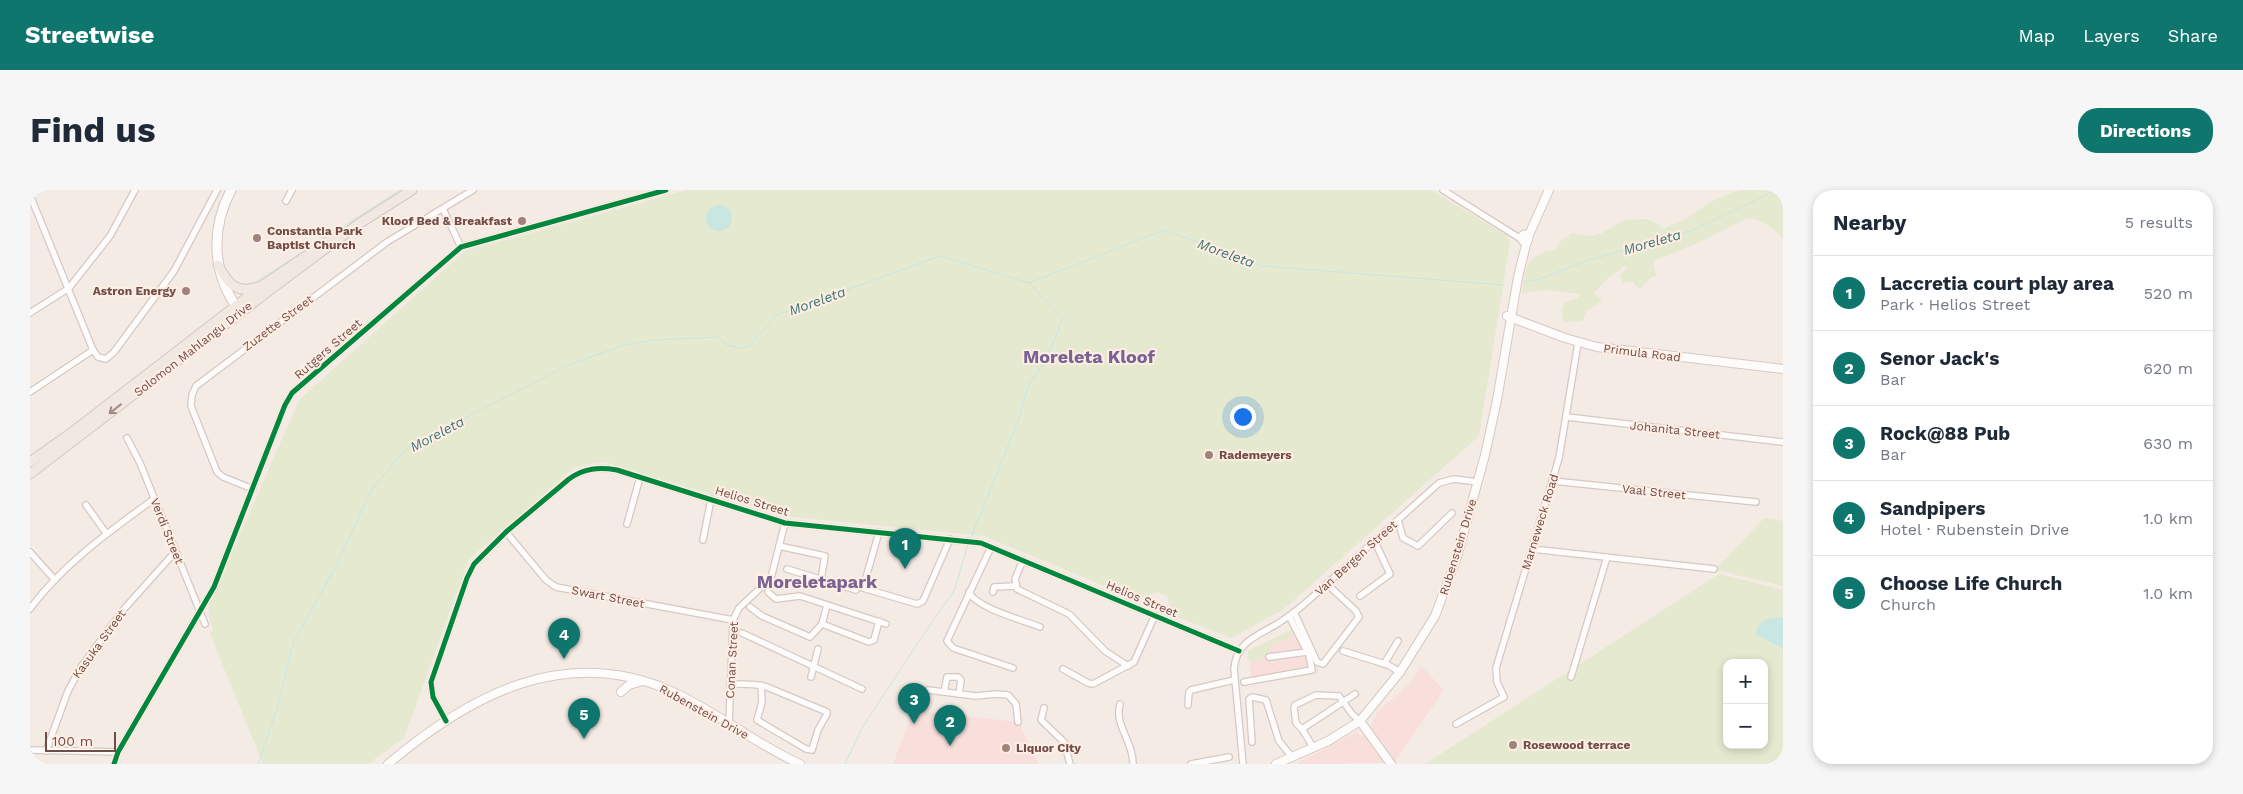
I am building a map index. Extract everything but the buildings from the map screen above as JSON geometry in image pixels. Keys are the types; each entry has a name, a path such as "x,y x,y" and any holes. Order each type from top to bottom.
{"main road":[{"path":"231,190 219,210 214,224 212,249 219,282 236,311"},
{"name":"Solomon Mahlangu Drive","path":"30,462 236,311 357,225 412,190"},
{"path":"226,200 216,236 218,265 236,311"},
{"name":"Solomon Mahlangu Drive","path":"30,474 236,311 263,285 330,239 357,225"},
{"path":"218,265 227,280 237,288 248,290 263,285"}],"street":[{"path":"30,313 69,288 110,236 134,190"},
{"path":"30,196 93,350 96,355 106,359 114,352 174,271 217,190"},
{"path":"286,201 292,190"},
{"name":"Zuzette Street","path":"253,489 222,478 217,472 191,406 192,395 196,386 209,374 387,242 473,190"},
{"path":"1443,190 1524,238"},
{"name":"Rubenstein Drive","path":"1276,764 1328,741 1360,721 1400,672 1422,640 1444,595 1478,482 1524,238 1549,190"},
{"name":"Rutgers Street","path":"114,764 118,752 202,612 220,572 285,405 292,393 461,247 662,191"},
{"path":"443,209 461,247"},
{"name":"Primula Road","path":"1508,316 1578,342 1618,351 1783,369"},
{"name":"Marneweck Road","path":"1456,724 1504,697 1496,682 1496,668 1553,481 1567,417 1578,342"},
{"path":"30,392 93,350"},
{"name":"Johanita Street","path":"1567,417 1783,442"},
{"name":"Verdi Street","path":"127,438 140,463 175,552 202,612 205,624"},
{"name":"Helios Street","path":"446,721 432,692 433,674 466,578 481,556 506,532 569,479 581,472 604,468 785,523 976,542 1239,650"},
{"path":"628,524 640,478"},
{"name":"Van Bergen Street","path":"1239,650 1252,637 1291,614 1442,482 1454,479 1478,482"},
{"name":"Vaal Street","path":"1553,481 1756,502"},
{"path":"30,609 56,580 106,533 154,499"},
{"path":"703,540 710,500"},
{"path":"86,505 106,533"},
{"path":"1398,520 1403,538 1418,546 1423,544 1452,513"},
{"name":"Conan Street","path":"729,724 733,620 739,608 769,581 785,523"},
{"name":"Swart Street","path":"506,532 546,580 556,587 733,620"},
{"path":"879,532 863,588 917,604 923,601 950,539"},
{"path":"1360,596 1389,575 1375,542"},
{"path":"779,546 824,555 826,560 821,579"},
{"path":"991,547 968,592 948,638 948,644 953,648 1014,668"},
{"path":"1532,549 1714,569"},
{"path":"30,552 56,580"},
{"name":"Kasuka Street","path":"46,751 68,691 81,667 124,609 175,552"},
{"path":"1571,677 1607,557"},
{"path":"1023,560 1015,579 1015,586 1021,592 1069,614 1105,651 1128,666"},
{"path":"788,569 856,590"},
{"path":"1291,614 1317,662 1323,664 1359,617 1356,610 1327,584"},
{"path":"993,592 996,586 1015,586"},
{"path":"768,592 776,599 800,596 886,624"},
{"path":"968,592 974,600 986,606 1040,627"},
{"path":"750,607 762,616 810,637 822,624 827,605"},
{"path":"1244,682 1309,671 1312,668 1291,614"},
{"path":"1062,669 1093,684 1128,666 1136,658 1155,615"},
{"path":"822,624 869,642 874,640 878,622"},
{"path":"742,633 862,689"},
{"path":"1384,664 1398,641"},
{"path":"811,677 818,649"},
{"path":"1239,650 1234,664 1234,680 1243,764"},
{"path":"1343,651 1384,664 1400,672"},
{"path":"1269,657 1307,652"},
{"path":"610,674 620,682 621,691 630,684 645,681"},
{"name":"Rubenstein Drive","path":"388,764 446,721 480,700 510,687 564,675 610,674 645,681 673,692 800,764"},
{"path":"944,692 947,677 958,677 961,680 959,694"},
{"path":"1188,705 1189,692 1191,690 1234,680"},
{"path":"738,684 761,685 828,713 812,750 806,749 756,720 762,704 761,685"},
{"path":"928,690 982,696 1008,695 1016,704 1018,722"},
{"path":"1313,747 1296,723 1294,708 1310,697 1324,694 1339,696 1391,764"},
{"path":"1302,729 1355,694"},
{"path":"1252,742 1249,698 1252,697 1266,700 1279,741 1292,757"},
{"path":"1120,704 1119,721 1132,748 1133,764"},
{"path":"1044,708 1041,720 1064,742 1070,764"},
{"path":"30,750 118,752"},
{"path":"1191,764 1229,757"}],"shaded area":[{"path":"1298,627 1319,673 1252,684 1248,651"},
{"path":"1421,666 1444,690 1394,763 1295,764 1357,732 1361,736 1370,728 1377,712 1409,684"},
{"path":"913,710 1019,722 1039,764 893,764"}],"green space":[{"path":"687,190 1431,190 1506,235 1510,242 1479,436 1284,609 1231,638 1172,615 1167,596 1156,592 1138,600 984,536 783,516 605,462 574,468 469,559 404,738 368,764 263,764 210,634 213,629 209,618 209,605 299,400 465,251"},
{"path":"1740,190 1783,190 1783,239 1767,225 1758,220 1748,218 1698,243 1653,261 1656,276 1650,278 1640,289 1633,281 1623,283 1620,276 1626,269 1625,266 1609,277 1594,293 1602,301 1587,311 1583,320 1566,323 1563,321 1561,310 1565,302 1576,299 1581,294 1545,290 1522,293 1526,269 1533,258 1547,251 1556,250 1559,242 1572,233 1592,236 1602,233 1624,220 1646,219 1660,225 1662,229 1684,220 1712,201"},
{"path":"1764,518 1783,521 1783,586 1715,570"},
{"path":"1719,574 1783,590 1783,764 1425,764"},
{"path":"1295,628 1298,633 1270,647 1268,654 1262,659 1247,661 1248,651"}],"water":[{"path":"719,205 728,209 732,218 728,227 719,231 710,227 706,218 710,209"},
{"path":"1783,617 1783,649 1756,634 1759,625 1765,620"}],"waterway":[{"path":"256,282 400,190"},
{"name":"Moreleta","path":"1523,282 1537,280 1589,260 1691,231 1776,190"},
{"name":"Moreleta","path":"258,764 279,702 293,643 335,568 372,489 406,449 566,366 624,345 654,340 718,337 727,345 739,348 748,347 777,315 940,256 1029,283 1164,230 1262,266 1504,285"},
{"path":"970,540 1018,421 1029,383 1046,361 1063,318 1029,283"},
{"path":"845,764 862,728 955,589 968,544"}],"cycle path":[{"path":"114,764 118,752 214,587 285,405 292,393 461,247 666,190"},
{"path":"446,721 433,697 431,682 467,578 474,564 506,532 569,479 580,473 598,469 617,470 785,523 981,543 1239,651"}],"place":[{"name":"Kloof Bed & Breakfast","path":"522,221"},
{"name":"Constantia Park Baptist Church","path":"257,238"},
{"name":"Astron Energy","path":"186,291"},
{"name":"Rademeyers","path":"1209,455"},
{"name":"Laccretia court play area","path":"905,569"},
{"name":"Sandpipers","path":"564,659"},
{"name":"Rock@88 Pub","path":"914,724"},
{"name":"Choose Life Church","path":"584,739"},
{"name":"Rosewood terrace","path":"1513,745"},
{"name":"Senor Jack's","path":"950,746"},
{"name":"Liquor City","path":"1006,748"}],"district":[{"name":"Moreleta Kloof","path":"1089,356"},
{"name":"Moreletapark","path":"817,581"}]}
